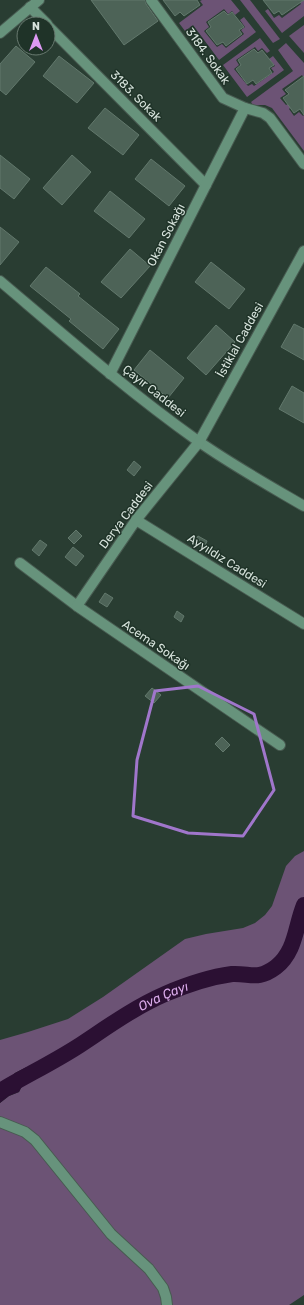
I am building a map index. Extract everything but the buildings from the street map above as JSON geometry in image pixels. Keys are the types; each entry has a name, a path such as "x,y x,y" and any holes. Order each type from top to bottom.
{"street":[{"path":"0,34 39,0"},
{"name":"3184. Sokak","path":"151,0 223,98 245,108 263,112 270,118 304,164"},
{"name":"3183. Sokak","path":"30,7 38,16"},
{"name":"3183. Sokak","path":"56,34 206,185"},
{"name":"Okan Sokağı","path":"110,374 245,108"},
{"name":"İstiklal Caddesi","path":"199,442 304,251"},
{"name":"Çayır Caddesi","path":"0,281 110,374 199,442 240,469 304,506"},
{"name":"Derya Caddesi","path":"76,606 136,520 199,442"},
{"name":"Ayyıldız Caddesi","path":"136,520 304,624"},
{"name":"Acema Sokağı","path":"20,563 76,606 280,745"},
{"path":"0,1122 25,1132 35,1140 111,1234 153,1274 163,1288 167,1305"}],"highlighted area":[{"path":"198,686 254,714 274,790 243,836 188,833 133,816 137,760 155,691"}],"shaded area":[{"path":"231,0 240,11 235,15 232,11 228,14 224,9 206,22 209,27 204,31 217,47 222,44 226,48 244,34 241,30 245,27 240,20 244,17 256,32 219,60 193,25 185,31 179,23 203,5 200,1"},
{"path":"240,0 250,0 280,39 273,43"},
{"path":"298,0 304,0 304,16 282,33 265,11 268,9 274,18 279,15 282,18 301,4"},
{"path":"304,25 304,53 289,36"},
{"path":"260,38 270,51 267,53 262,48 258,51 255,47 236,60 239,65 234,69 248,86 252,84 254,86 274,72 271,68 275,66 269,59 273,56 284,70 247,97 223,65"},
{"path":"286,43 304,63 304,78 302,75 282,89 286,94 280,98 286,105 288,104 291,107 289,109 294,116 299,112 303,116 304,115 304,151 272,108 265,105 253,105 251,102 293,71 278,50"},
{"path":"304,851 304,1295 289,1305 0,1305 0,1103 9,1096 19,1092 22,1086 29,1079 29,1068 27,1067 15,1073 7,1082 0,1086 0,1040 68,1019 103,997 185,939 243,928 255,923 265,915 272,906 286,866 295,856"},
{"path":"27,1067 29,1068 29,1079 22,1086 19,1092 9,1096 0,1103 0,1086 7,1082 15,1073"}],"waterway":[{"name":"Ova Çayı","path":"0,1091 68,1053 131,1012 165,994 215,977 232,974 259,975 264,974 276,967 288,954 304,905"}]}
